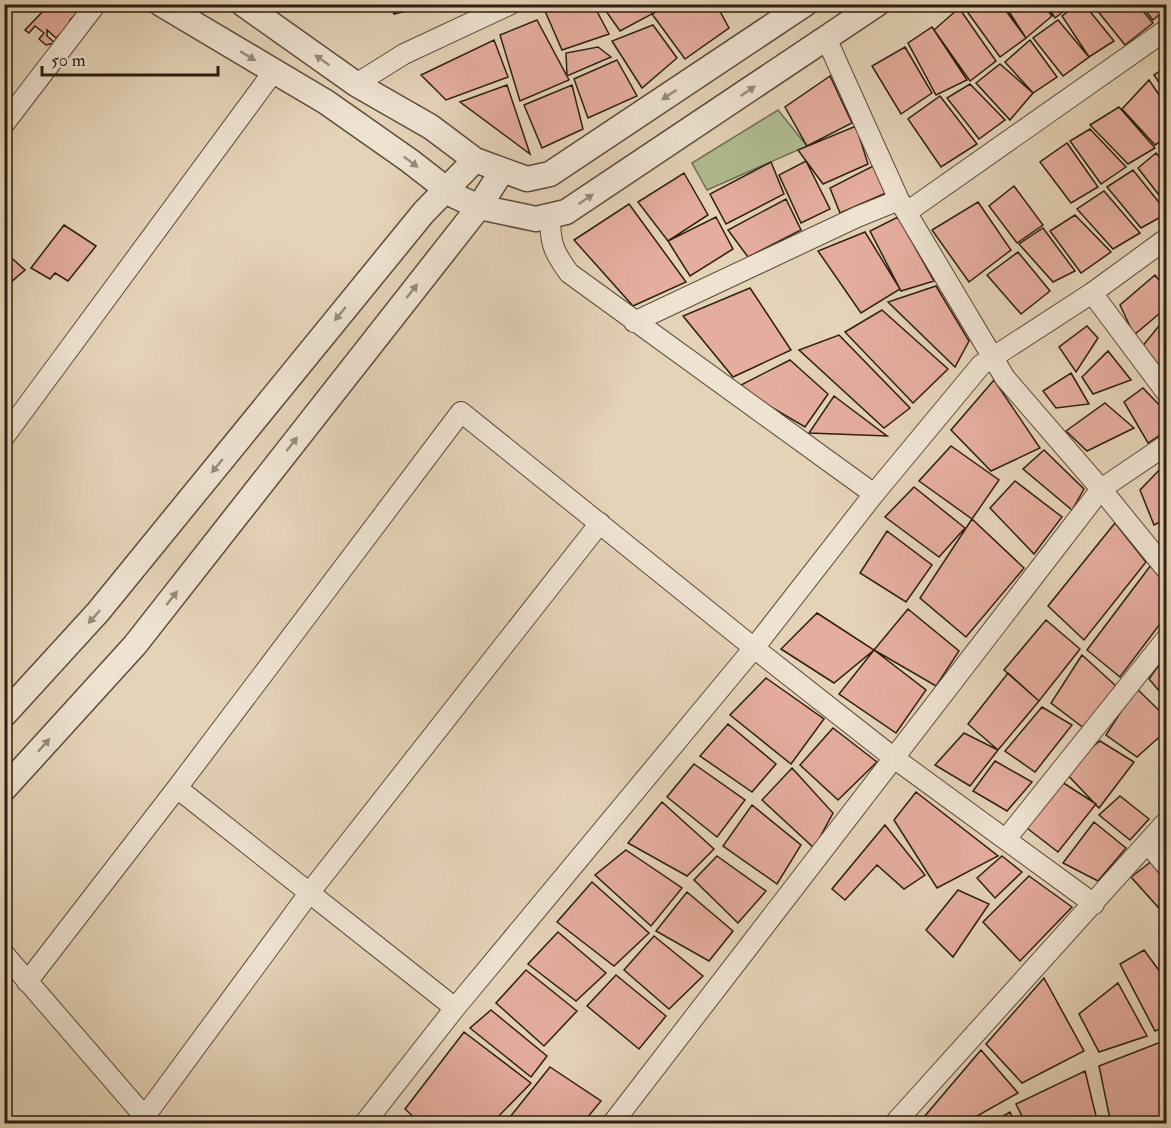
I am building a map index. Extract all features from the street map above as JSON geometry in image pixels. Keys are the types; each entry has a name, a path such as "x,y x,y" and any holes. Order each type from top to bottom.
{"street":[{"path":"4,124 96,4"},
{"path":"161,4 326,102 455,196 479,207 536,219 566,212 875,5"},
{"path":"243,4 356,84 431,127 475,160 527,179 550,174 805,4"},
{"path":"356,84 404,54 511,4"},
{"path":"634,322 857,217 903,206 1167,30"},
{"path":"826,38 903,206 1005,378 1167,569"},
{"path":"4,437 274,72"},
{"path":"4,715 98,612 416,221 475,160"},
{"path":"4,789 135,645 479,207 502,171"},
{"path":"550,216 554,252 569,273 874,494"},
{"path":"364,1124 455,1008 754,648 874,494 981,365 1092,293 1167,239"},
{"path":"1092,293 1167,392"},
{"path":"27,982 177,788 461,412 894,758 1094,904"},
{"path":"612,1124 1101,489 1167,446"},
{"path":"4,954 148,1120 310,892 600,523"},
{"path":"1006,839 1167,639"},
{"path":"177,788 455,1008"},
{"path":"894,1124 1167,822"},
{"path":"1147,843 1167,865"}],"green space":[{"path":"778,110 807,146 707,190 692,163"}],"building":[{"path":"50,4 70,6 77,13 70,20 70,25 56,38 47,30 47,36 55,43 46,45 39,39 44,33 35,26 29,33 25,30"},
{"path":"391,4 423,4 423,7 394,14"},
{"path":"563,4 593,4 609,34 562,50 545,11"},
{"path":"601,4 649,4 652,14 620,31"},
{"path":"670,4 716,4 729,28 685,59 652,14"},
{"path":"973,4 1001,4 1026,38 1000,57 966,10"},
{"path":"1004,4 1043,4 1052,16 1026,38"},
{"path":"1046,4 1073,4 1055,18"},
{"path":"1079,4 1084,4 1114,41 1089,57 1062,16"},
{"path":"1092,4 1137,4 1153,23 1125,45"},
{"path":"1140,4 1166,4 1166,9 1153,20"},
{"path":"959,8 996,61 970,81 934,30"},
{"path":"537,20 569,80 520,101 500,35"},
{"path":"1058,20 1089,57 1063,76 1033,38"},
{"path":"653,25 677,58 642,88 612,41"},
{"path":"932,27 967,80 936,95 908,43"},
{"path":"494,40 508,77 446,100 421,75"},
{"path":"1030,40 1057,77 1033,93 1005,62"},
{"path":"598,47 611,57 567,76 566,53"},
{"path":"905,47 932,93 901,114 872,66"},
{"path":"617,60 637,96 588,118 574,79"},
{"path":"1000,64 1033,93 1010,120 976,83"},
{"path":"1166,67 1166,93 1154,75"},
{"path":"830,76 852,123 807,146 785,107"},
{"path":"1149,80 1166,105 1166,138 1155,145 1122,109"},
{"path":"970,84 1005,120 979,139 947,98"},
{"path":"507,85 530,154 460,102"},
{"path":"572,85 583,129 542,148 524,105"},
{"path":"940,96 977,144 941,167 908,119"},
{"path":"1119,107 1155,148 1128,164 1090,125"},
{"path":"856,126 868,164 823,184 798,150"},
{"path":"1090,129 1126,167 1101,184 1070,141"},
{"path":"1067,143 1098,187 1071,203 1040,162"},
{"path":"1156,153 1166,165 1166,204 1138,168"},
{"path":"806,161 830,209 801,223 779,175"},
{"path":"771,162 784,194 726,224 710,194"},
{"path":"875,165 886,193 840,213 830,188"},
{"path":"1133,170 1166,211 1166,214 1141,228 1107,187"},
{"path":"684,173 708,215 668,241 638,202"},
{"path":"1014,186 1043,225 1017,243 989,206"},
{"path":"1104,191 1140,233 1113,249 1077,209"},
{"path":"786,199 801,230 748,257 728,230"},
{"path":"978,202 1011,250 969,282 932,230"},
{"path":"629,204 686,282 633,306 574,240"},
{"path":"1075,215 1111,252 1081,273 1050,231"},
{"path":"716,217 733,249 690,276 668,241"},
{"path":"898,217 934,281 901,291 870,231"},
{"path":"64,225 96,246 68,281 55,273 50,279 31,268"},
{"path":"1043,228 1075,271 1053,282 1019,244"},
{"path":"865,232 900,289 861,313 818,251"},
{"path":"1018,252 1050,291 1021,314 987,275"},
{"path":"6,253 25,270 4,288 4,255"},
{"path":"1155,275 1166,289 1166,308 1134,335 1120,305"},
{"path":"936,286 969,341 955,367 888,302"},
{"path":"750,288 791,350 733,377 683,316"},
{"path":"882,310 948,369 913,403 845,332"},
{"path":"1166,317 1166,360 1156,368 1141,348"},
{"path":"1087,326 1098,338 1076,372 1059,347"},
{"path":"839,335 910,408 884,428 799,350"},
{"path":"1108,351 1131,380 1093,394 1082,377"},
{"path":"790,360 828,394 805,427 737,387"},
{"path":"1071,373 1089,404 1056,408 1043,391"},
{"path":"994,380 1040,448 991,471 951,430"},
{"path":"1143,388 1166,412 1166,431 1148,443 1124,402"},
{"path":"834,396 887,436 809,433"},
{"path":"1105,403 1134,428 1087,451 1066,431"},
{"path":"951,446 999,480 972,519 919,481"},
{"path":"1044,450 1084,489 1072,510 1023,469"},
{"path":"1166,463 1166,519 1154,525 1140,490"},
{"path":"1015,481 1062,517 1034,554 990,508"},
{"path":"914,487 965,528 939,557 885,517"},
{"path":"972,519 1024,568 966,637 920,598"},
{"path":"1115,523 1146,562 1084,640 1048,606"},
{"path":"887,531 932,565 906,602 860,573"},
{"path":"1151,565 1166,585 1166,616 1120,677 1087,650"},
{"path":"908,609 959,651 936,686 874,650"},
{"path":"817,613 874,650 834,683 781,649"},
{"path":"1046,620 1080,649 1039,701 1004,670"},
{"path":"874,650 926,690 896,733 839,694"},
{"path":"1082,655 1116,686 1085,729 1051,703"},
{"path":"1166,655 1166,699 1149,679"},
{"path":"1008,673 1039,701 998,750 968,724"},
{"path":"766,678 824,719 791,764 730,715"},
{"path":"1136,688 1166,717 1166,731 1137,757 1106,735"},
{"path":"1042,707 1072,725 1035,772 1005,751"},
{"path":"728,724 776,764 752,792 700,756"},
{"path":"833,728 877,762 838,800 800,765"},
{"path":"964,733 998,750 970,786 935,765"},
{"path":"1100,741 1134,762 1099,808 1063,770"},
{"path":"995,761 1032,782 1007,811 973,791"},
{"path":"694,764 745,800 717,837 667,797"},
{"path":"792,768 833,813 814,848 762,800"},
{"path":"1062,782 1096,804 1058,852 1023,825"},
{"path":"916,792 998,856 937,888 894,820"},
{"path":"1120,796 1149,819 1130,840 1099,815"},
{"path":"662,802 714,849 687,876 628,843"},
{"path":"752,805 801,845 777,884 723,846"},
{"path":"1094,822 1126,848 1098,881 1063,863"},
{"path":"885,825 925,875 904,889 877,865 845,900 832,889"},
{"path":"626,850 682,888 651,926 595,875"},
{"path":"717,856 766,891 738,923 694,880"},
{"path":"1002,856 1022,872 995,898 977,878"},
{"path":"1152,861 1166,886 1166,916 1131,877"},
{"path":"1029,876 1072,907 1020,961 983,922"},
{"path":"592,882 649,933 614,966 557,922"},
{"path":"958,890 989,904 953,957 926,930"},
{"path":"687,892 733,931 709,961 656,931"},
{"path":"558,932 606,973 576,1001 528,964"},
{"path":"654,936 703,976 669,1009 624,970"},
{"path":"1144,950 1166,980 1166,1027 1155,1031 1120,964"},
{"path":"526,970 577,1011 544,1046 496,1003"},
{"path":"616,975 666,1016 639,1049 587,1006"},
{"path":"1044,978 1084,1051 1022,1083 986,1044"},
{"path":"1118,983 1147,1036 1099,1052 1079,1014"},
{"path":"491,1010 547,1056 531,1077 470,1028"},
{"path":"464,1032 531,1083 491,1124 421,1124 405,1109"},
{"path":"1166,1040 1166,1124 1111,1124 1099,1066"},
{"path":"981,1050 1018,1093 963,1124 918,1124"},
{"path":"550,1067 601,1101 582,1124 506,1122"},
{"path":"1085,1071 1098,1124 1026,1124 1016,1104"},
{"path":"1010,1112 1016,1124 989,1124"}]}
